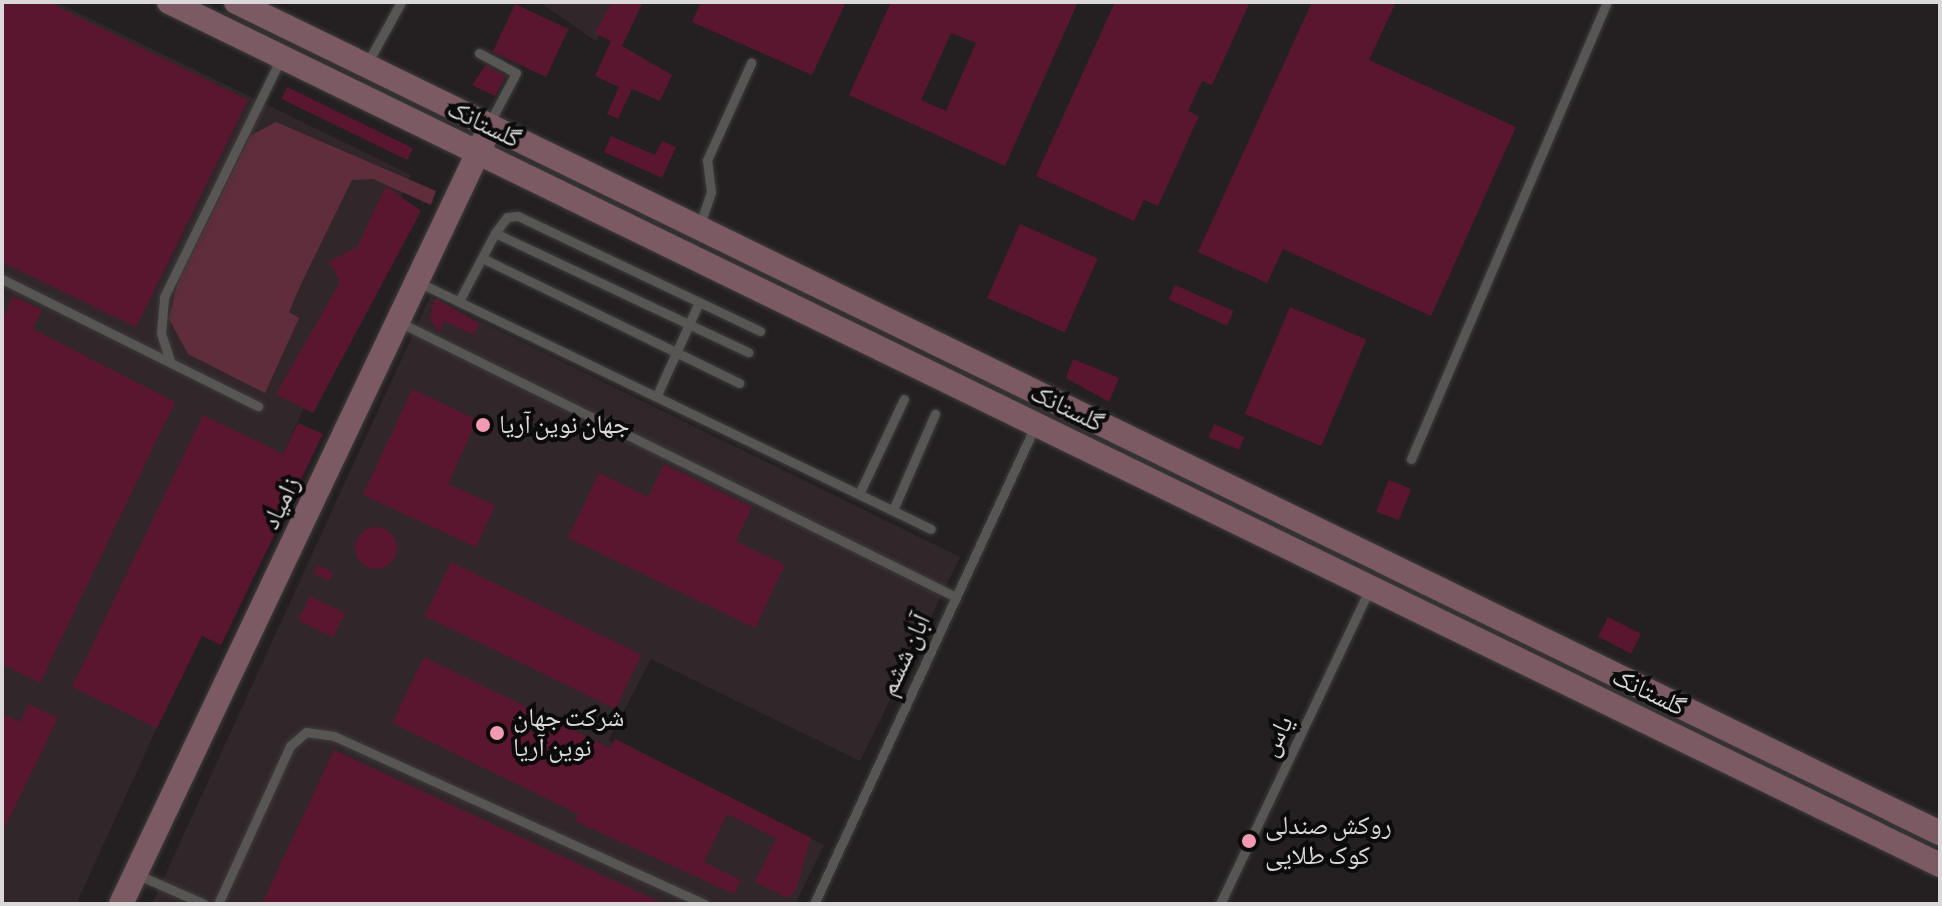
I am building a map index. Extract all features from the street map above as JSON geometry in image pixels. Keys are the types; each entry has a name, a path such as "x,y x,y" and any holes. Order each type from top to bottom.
{"street":[{"name":"گلستانک","path":"169,2 1940,865"},
{"name":"گلستانک","path":"236,2 1940,833"},
{"name":"زامیاد","path":"121,904 479,153 489,125"}],"lane":[{"path":"366,65 401,2"},
{"path":"1411,459 1607,2"},
{"path":"479,53 516,73 489,125"},
{"path":"170,361 161,333 164,297 282,57"},
{"path":"699,227 711,192 707,160 751,63"},
{"path":"459,301 495,233 507,217 518,216 760,331"},
{"path":"495,233 748,352"},
{"path":"482,258 739,383"},
{"path":"2,279 258,406"},
{"path":"418,282 931,529"},
{"path":"657,395 699,302"},
{"path":"399,322 956,597"},
{"path":"859,494 904,399"},
{"path":"893,510 935,414"},
{"name":"آبان ششم","path":"814,904 1036,424"},
{"name":"یاس","path":"1220,904 1371,587"},
{"path":"218,904 290,746 306,732 334,736 705,904"},
{"path":"136,874 204,904"}],"shaded area":[{"path":"2,2 56,2 411,175 76,904 2,904"},
{"path":"539,2 617,2 596,41"},
{"path":"276,122 436,191 431,205 373,179 352,180 289,312 299,318 265,393 188,354 169,319 177,284 250,136"},
{"path":"430,297 960,557 860,761 651,659 608,741 824,845 795,904 152,904"}],"building":[{"path":"2,2 48,2 248,100 136,327 2,262"},
{"path":"612,2 643,2 622,46 672,75 660,101 632,89 618,119 607,114 619,87 595,76 611,41 595,33"},
{"path":"701,2 846,2 812,75 692,22"},
{"path":"891,2 1078,2 1005,166 849,95","holes":["951,33 976,43 946,111 921,100"]},
{"path":"1115,2 1250,2 1212,85 1202,81 1188,111 1199,116 1158,206 1144,200 1134,221 1036,176"},
{"path":"1312,2 1396,2 1369,60 1516,127 1431,316 1283,249 1267,283 1198,252"},
{"path":"515,4 568,29 546,77 493,52"},
{"path":"486,65 506,76 495,96 472,85"},
{"path":"287,87 413,148 407,160 281,99"},
{"path":"611,136 655,155 662,141 676,147 662,178 604,152"},
{"path":"386,186 421,211 313,413 276,394 340,282 329,261 357,247"},
{"path":"1020,224 1098,259 1065,333 987,298"},
{"path":"1175,285 1233,311 1227,326 1168,300"},
{"path":"13,296 42,310 33,329 175,402 40,683 2,664 2,320"},
{"path":"435,298 479,323 474,335 444,321 439,333 430,318"},
{"path":"1290,307 1366,339 1321,446 1245,414"},
{"path":"1073,359 1119,378 1109,402 1066,378"},
{"path":"412,389 477,420 448,484 495,505 476,547 363,495"},
{"path":"203,415 283,454 298,423 323,434 221,645 202,636 157,728 72,687"},
{"path":"1214,424 1244,437 1239,450 1209,437"},
{"path":"664,464 752,507 736,541 785,565 755,628 568,538 599,473 648,497"},
{"path":"1389,480 1411,489 1399,521 1376,512"},
{"path":"376,527 391,533 397,548 391,563 376,569 361,563 355,548 361,533"},
{"path":"451,562 642,655 615,709 425,616"},
{"path":"318,565 333,572 329,581 314,574"},
{"path":"310,596 345,613 333,637 298,620"},
{"path":"1608,617 1641,634 1631,653 1598,637"},
{"path":"424,657 610,748 615,739 811,838 796,890 788,898 755,882 776,838 727,814 704,862 741,880 734,894 575,821 578,814 392,723"},
{"path":"29,704 58,718 2,833 2,713 20,722"},
{"path":"334,750 664,904 262,904"}],"place":[{"name":"جهان نوین آریا","path":"483,425"},
{"name":"شرکت جهان نوین آریا","path":"497,733"},
{"name":"روکش صندلی کوک طلایی","path":"1249,841"}]}
